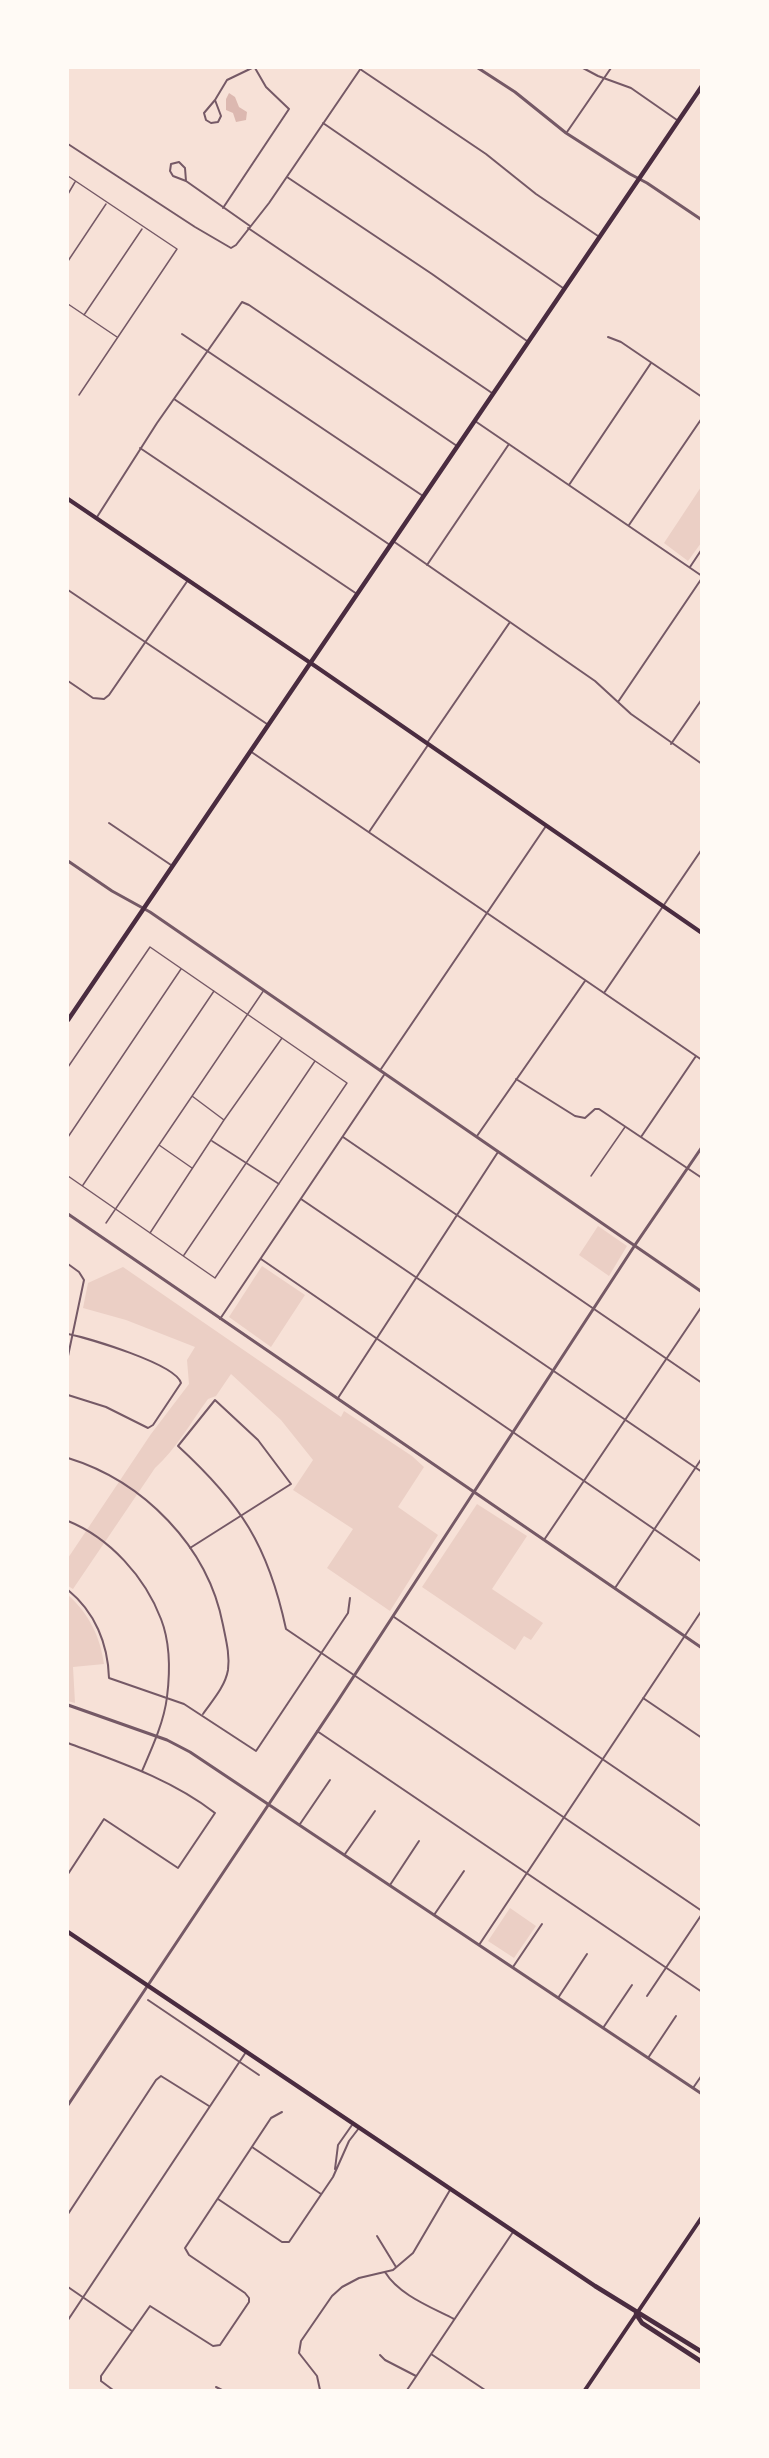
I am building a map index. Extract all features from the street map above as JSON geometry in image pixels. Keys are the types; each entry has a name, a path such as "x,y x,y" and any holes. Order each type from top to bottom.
{"main road":[{"path":"68,1020 702,86"},
{"path":"68,499 311,663 702,933"},
{"path":"68,1932 636,2314 646,2317 702,2352"},
{"path":"585,2391 702,2217"},
{"path":"636,2314 642,2323 702,2362"}],"street":[{"path":"215,100 221,116 218,122 211,123 206,120 204,113 215,100 221,87 227,80 254,68 266,87 289,109 223,208"},
{"path":"68,144 231,248 236,245 287,177 361,68 486,154 536,194 599,237"},
{"path":"478,68 514,92 566,133 702,220"},
{"path":"583,68 631,88 678,121"},
{"path":"566,133 611,68"},
{"path":"323,123 564,289"},
{"path":"186,181 184,165 179,162 173,163 170,168 171,174 186,181 493,394"},
{"path":"287,177 432,274 528,342"},
{"path":"96,518 140,448 242,302 457,446"},
{"path":"182,334 423,496"},
{"path":"608,338 621,342 702,397"},
{"path":"568,485 651,363"},
{"path":"174,399 510,622 599,684 671,744 702,764"},
{"path":"628,526 702,418"},
{"path":"475,421 702,577 618,702"},
{"path":"427,565 509,444"},
{"path":"140,448 357,594"},
{"path":"689,567 702,549"},
{"path":"68,681 93,698 104,699 110,695 188,580"},
{"path":"68,590 268,725"},
{"path":"369,832 510,622"},
{"path":"671,744 702,699"},
{"path":"250,751 702,1060"},
{"path":"109,823 172,866"},
{"path":"380,1071 546,826"},
{"path":"604,993 702,849"},
{"path":"68,861 264,990 702,1292"},
{"path":"477,1136 585,980"},
{"path":"641,1137 696,1056"},
{"path":"220,1319 385,1074"},
{"path":"516,1079 575,1116 585,1118 595,1108 599,1108 702,1178"},
{"path":"343,1137 702,1383"},
{"path":"68,2105 354,1676 702,1146"},
{"path":"338,1399 498,1152"},
{"path":"301,1198 702,1472"},
{"path":"68,1214 473,1494 702,1648"},
{"path":"261,1259 702,1562"},
{"path":"68,1264 83,1276 70,1335 68,1356"},
{"path":"544,1541 702,1306"},
{"path":"68,1395 119,1412 148,1428 153,1425 181,1383 164,1368 128,1352 70,1335"},
{"path":"190,1548 242,1516 291,1484 258,1440 215,1400 178,1446 212,1478 242,1516 262,1550 280,1600 286,1629 702,1913 647,1996"},
{"path":"68,1458 93,1468 139,1494 159,1511 190,1548 214,1592 229,1656 228,1671 222,1686 203,1715"},
{"path":"614,1589 702,1458"},
{"path":"68,1521 99,1539 119,1555 146,1588 162,1620 169,1663 167,1699 142,1771"},
{"path":"68,1590 83,1606 101,1634 106,1648 109,1678 203,1715 256,1751 348,1613 350,1598"},
{"path":"479,1945 702,1610"},
{"path":"393,1617 702,1827"},
{"path":"643,1698 702,1738"},
{"path":"68,1705 156,1736 190,1752 702,2094"},
{"path":"317,1731 702,1992"},
{"path":"68,1748 68,1743 142,1771 171,1784 215,1813 178,1868 104,1819 68,1874"},
{"path":"300,1824 330,1780"},
{"path":"345,1854 375,1810"},
{"path":"390,1885 419,1840"},
{"path":"434,1915 464,1871"},
{"path":"513,1968 542,1924"},
{"path":"558,1998 587,1954"},
{"path":"603,2028 632,1985"},
{"path":"148,2000 259,2075"},
{"path":"648,2058 676,2016"},
{"path":"68,2320 246,2052"},
{"path":"693,2088 702,2075"},
{"path":"68,2214 156,2080 161,2076 209,2106"},
{"path":"113,2391 101,2381 101,2376 150,2306 216,2346 220,2345 249,2298 185,2251 185,2248 271,2118 282,2112"},
{"path":"335,2172 338,2145 354,2124"},
{"path":"218,2199 286,2243 289,2242 335,2172 349,2142 359,2128"},
{"path":"252,2147 321,2194"},
{"path":"320,2391 317,2376 298,2353 301,2341 332,2296 342,2287 359,2278 396,2267 420,2244 451,2190"},
{"path":"407,2391 513,2232"},
{"path":"377,2236 396,2267"},
{"path":"385,2272 389,2279 403,2290 455,2319"},
{"path":"68,2287 132,2331"},
{"path":"431,2354 485,2391"},
{"path":"380,2355 385,2360 417,2376"},
{"path":"216,2387 222,2391"}],"lane":[{"path":"68,176 177,249 79,395"},
{"path":"68,194 76,182"},
{"path":"68,261 107,203"},
{"path":"84,315 143,228"},
{"path":"68,304 118,338"},
{"path":"68,1066 150,947 347,1083 215,1278 68,1176"},
{"path":"68,1137 181,969"},
{"path":"106,1223 264,990"},
{"path":"83,1186 214,991"},
{"path":"150,1233 282,1037"},
{"path":"183,1256 315,1061"},
{"path":"192,1096 224,1120"},
{"path":"591,1176 625,1126"},
{"path":"211,1141 279,1185"},
{"path":"158,1145 192,1168"}],"shaded area":[{"path":"229,93 235,97 239,107 247,112 246,120 236,122 233,113 226,110 226,99"},
{"path":"701,487 701,543 688,561 664,543"},
{"path":"598,1226 627,1246 609,1276 579,1255"},
{"path":"262,1266 305,1295 271,1347 229,1317"},
{"path":"123,1267 341,1417 344,1411 412,1456 424,1467 398,1507 438,1535 390,1611 327,1568 353,1529 293,1490 313,1460 281,1420 231,1374 216,1396 208,1399 177,1444 155,1468 73,1589 68,1586 68,1558 151,1434 189,1384 187,1360 195,1347 126,1320 83,1308 88,1283"},
{"path":"477,1504 527,1536 492,1589 543,1623 531,1640 524,1636 515,1650 422,1587"},
{"path":"68,1595 88,1618 100,1644 104,1664 73,1667 75,1703 68,1701"},
{"path":"510,1908 536,1926 514,1958 488,1941"}]}
